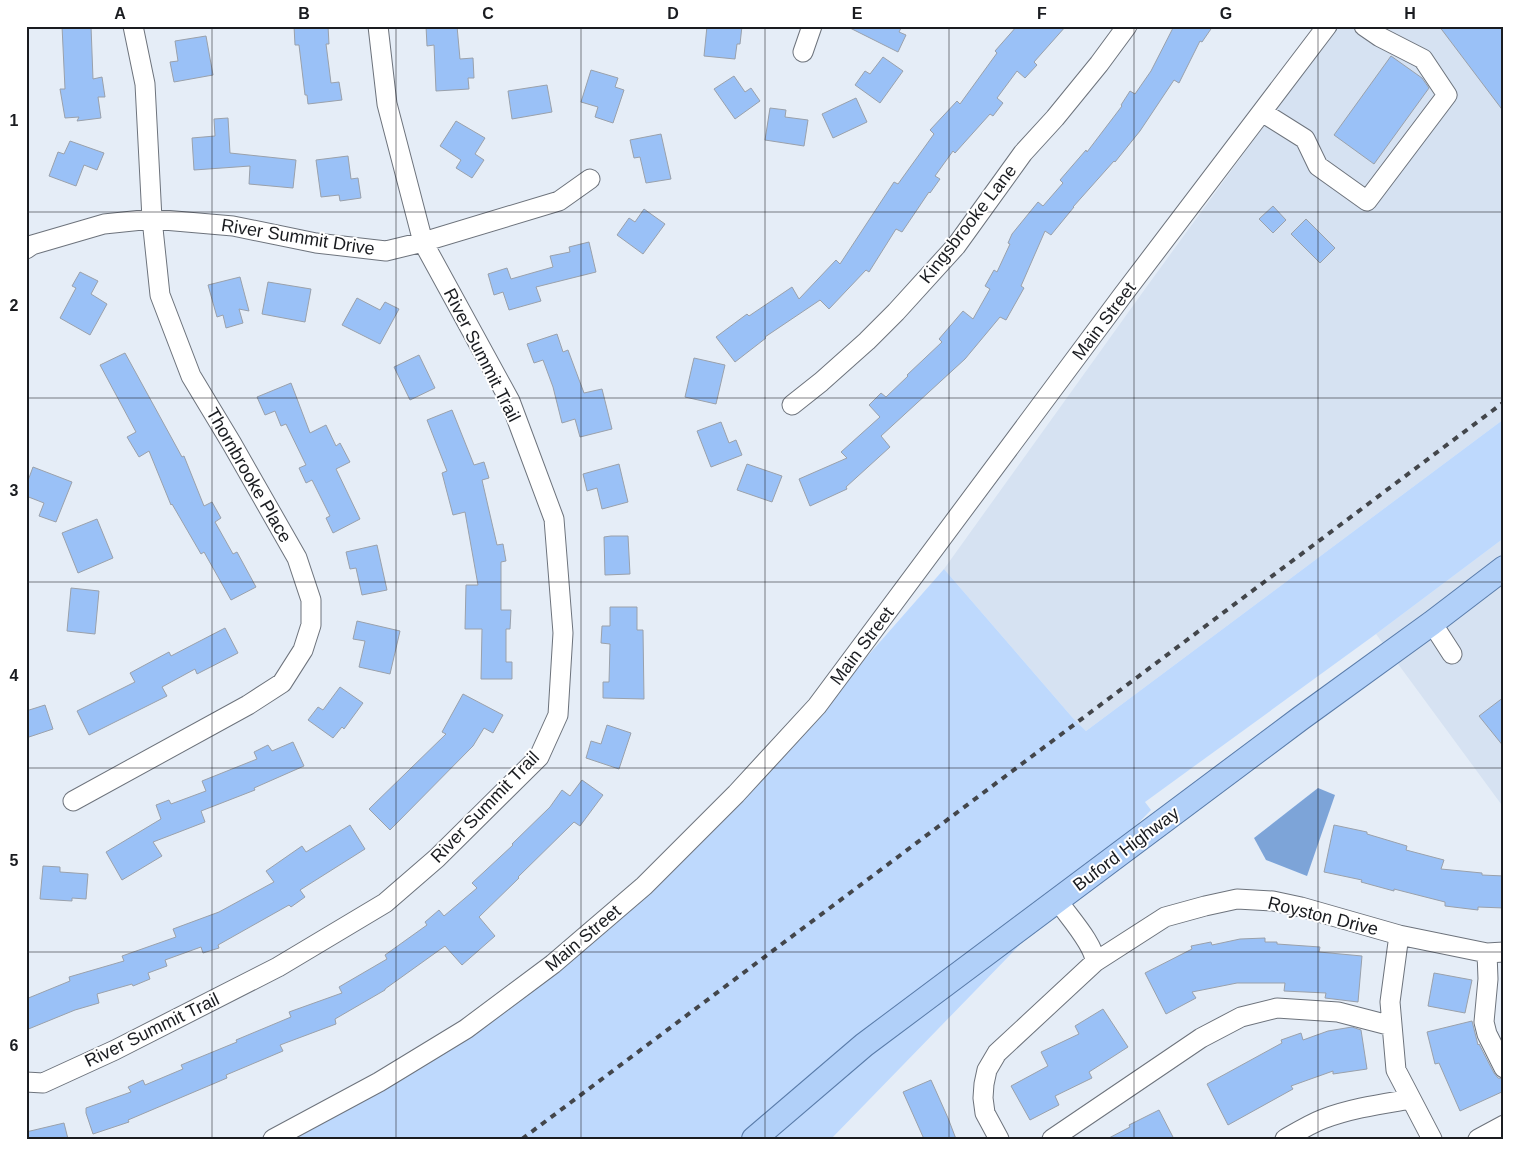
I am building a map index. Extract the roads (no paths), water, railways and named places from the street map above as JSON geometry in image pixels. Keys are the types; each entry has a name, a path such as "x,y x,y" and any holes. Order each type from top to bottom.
{"main road":[{"name":"Buford Highway","path":"754,1139 864,1045 1504,568"}],"street":[{"name":"Thornbrooke Place","path":"73,801 248,705 282,683 303,650 311,625 312,600 297,558 191,376 160,295 152,219 145,84 133,26"},
{"name":"River Summit Trail","path":"26,1082 43,1083 115,1050 278,968 385,903 437,858 539,757 558,715 563,633 554,519 510,401 423,242 387,104 378,26"},
{"path":"803,52 812,26"},
{"name":"Kingsbrooke Lane","path":"792,405 828,376 890,318 956,246 1023,153 1086,79 1127,26"},
{"name":"Main Street","path":"273,1139 379,1082 466,1029 553,964 644,886 736,794 817,706 1122,296 1327,26"},
{"path":"1262,112 1305,139 1318,166 1366,202 1447,95 1423,58 1380,37 1364,26"},
{"name":"River Summit Drive","path":"26,249 32,245 104,224 152,219 233,226 316,243 386,251 423,242 559,201 590,179"},
{"path":"1432,623 1452,654"},
{"name":"Royston Drive","path":"999,1139 985,1113 983,1098 987,1070 998,1051 1095,962 1165,917 1237,899 1282,903 1399,935 1495,952"},
{"path":"1058,901 1091,946 1095,962"},
{"path":"1399,935 1390,1002 1396,1070 1432,1139"},
{"path":"1495,952 1488,979 1484,1022 1487,1034 1504,1068"},
{"path":"1052,1139 1201,1038 1241,1017 1277,1008 1338,1012 1392,1026"},
{"path":"1285,1139 1321,1120 1337,1114 1369,1106 1412,1099"},
{"path":"1478,1139 1504,1125"}],"railway":[{"path":"522,1139 1504,402"}]}
